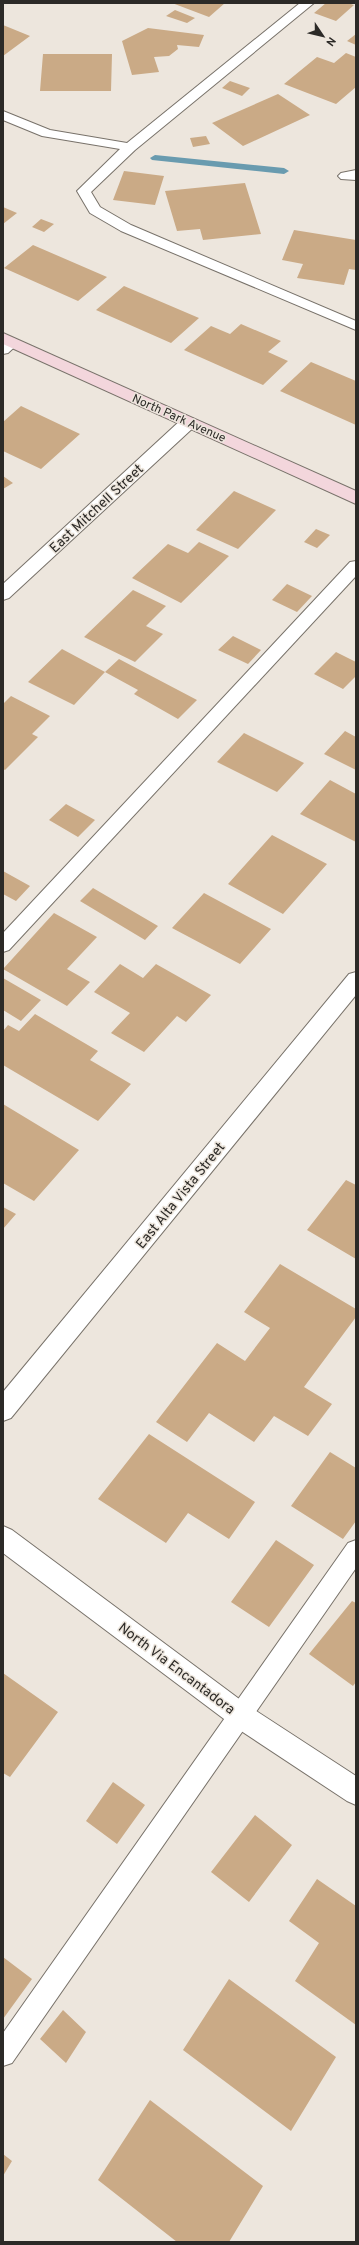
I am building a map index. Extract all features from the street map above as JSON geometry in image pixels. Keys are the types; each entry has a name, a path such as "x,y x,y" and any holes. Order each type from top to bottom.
{"street":[{"name":"North Park Avenue","path":"6,344 356,498"},
{"name":"East Mitchell Street","path":"3,594 188,423"},
{"name":"East Alta Vista Street","path":"3,1410 356,980"},
{"name":"North Via Encantadora","path":"3,1538 241,1716 356,1792"}],"lane":[{"path":"308,3 130,147 84,191 95,210 126,228 356,326"},
{"path":"3,115 47,133 130,147"},
{"path":"3,945 356,566"},
{"path":"3,2054 356,1550"}],"building":[{"path":"172,3 225,3 209,17"},
{"path":"326,3 348,3 354,5 336,21 314,13"},
{"path":"175,10 195,18 187,23 166,16"},
{"path":"3,25 30,36 3,56"},
{"path":"148,28 204,35 199,47 177,45 178,49 169,56 154,57 159,72 132,75 122,41"},
{"path":"356,34 356,45 347,41"},
{"path":"346,53 356,57 356,87 336,104 284,84 317,57 334,63"},
{"path":"43,54 112,54 111,91 40,91"},
{"path":"230,81 250,88 242,96 222,88"},
{"path":"278,94 310,115 243,146 212,123"},
{"path":"206,136 210,144 193,147 190,138"},
{"path":"124,171 164,176 155,205 113,200"},
{"path":"245,183 261,234 203,240 200,229 177,231 165,191"},
{"path":"3,207 17,213 3,224"},
{"path":"41,219 54,224 44,232 32,227"},
{"path":"294,230 356,240 356,270 349,269 344,285 297,278 303,264 282,260"},
{"path":"33,245 107,277 78,301 4,268"},
{"path":"124,286 199,318 171,343 96,310"},
{"path":"241,324 281,341 268,352 288,361 263,385 184,350 211,326 230,334"},
{"path":"311,362 356,381 356,425 280,391"},
{"path":"21,406 80,434 41,469 3,451 3,422"},
{"path":"3,476 13,483 3,489"},
{"path":"234,491 276,510 238,549 196,530"},
{"path":"316,529 330,535 317,548 304,542"},
{"path":"199,542 229,556 181,603 132,578 168,544 188,553"},
{"path":"287,584 312,596 297,612 272,600"},
{"path":"133,590 166,606 146,626 163,634 135,662 84,637"},
{"path":"233,636 261,650 248,664 218,650"},
{"path":"62,649 105,672 74,705 28,682"},
{"path":"336,652 356,662 356,676 343,689 314,674"},
{"path":"119,659 197,700 178,719 134,694 138,690 105,672"},
{"path":"11,696 50,716 32,734 38,737 5,770 3,769 3,704"},
{"path":"345,731 356,737 356,770 324,754"},
{"path":"244,733 304,763 277,792 217,762"},
{"path":"330,780 356,794 356,842 300,814"},
{"path":"66,804 95,820 78,837 49,820"},
{"path":"272,835 327,864 283,914 228,884"},
{"path":"3,871 30,886 16,901 3,894"},
{"path":"93,888 158,926 145,940 80,901"},
{"path":"204,893 271,929 240,964 172,928"},
{"path":"54,913 97,937 67,969 90,982 67,1006 3,969"},
{"path":"120,964 143,978 156,964 211,995 186,1022 177,1016 144,1052 111,1033 130,1013 94,992"},
{"path":"3,978 41,1000 21,1021 3,1010"},
{"path":"35,1014 98,1051 90,1060 131,1084 98,1121 3,1065 3,1031 8,1025 19,1031"},
{"path":"3,1104 79,1150 34,1201 3,1183"},
{"path":"346,1180 356,1185 356,1259 307,1230"},
{"path":"3,1207 16,1214 3,1229"},
{"path":"280,1264 356,1309 356,1317 304,1387 332,1404 308,1436 274,1416 254,1442 209,1413 187,1442 156,1422 217,1343 245,1361 270,1328 244,1312"},
{"path":"149,1434 255,1502 229,1539 188,1513 166,1543 98,1499"},
{"path":"330,1452 356,1468 356,1521 343,1539 291,1506"},
{"path":"276,1540 314,1565 269,1627 231,1602"},
{"path":"352,1601 356,1603 356,1682 353,1686 309,1654"},
{"path":"3,1673 58,1712 10,1777 3,1773"},
{"path":"113,1782 145,1805 117,1844 86,1821"},
{"path":"255,1815 292,1845 249,1902 211,1872"},
{"path":"317,1879 356,1906 356,2025 295,1981 319,1943 289,1921"},
{"path":"3,1957 32,1979 3,2019"},
{"path":"229,1979 336,2057 291,2131 183,2050"},
{"path":"63,2010 86,2032 66,2063 40,2039"},
{"path":"150,2100 263,2186 229,2242 177,2242 98,2180"},
{"path":"3,2154 12,2161 3,2176"}],"waterway":[{"path":"155,158 284,171"}]}
